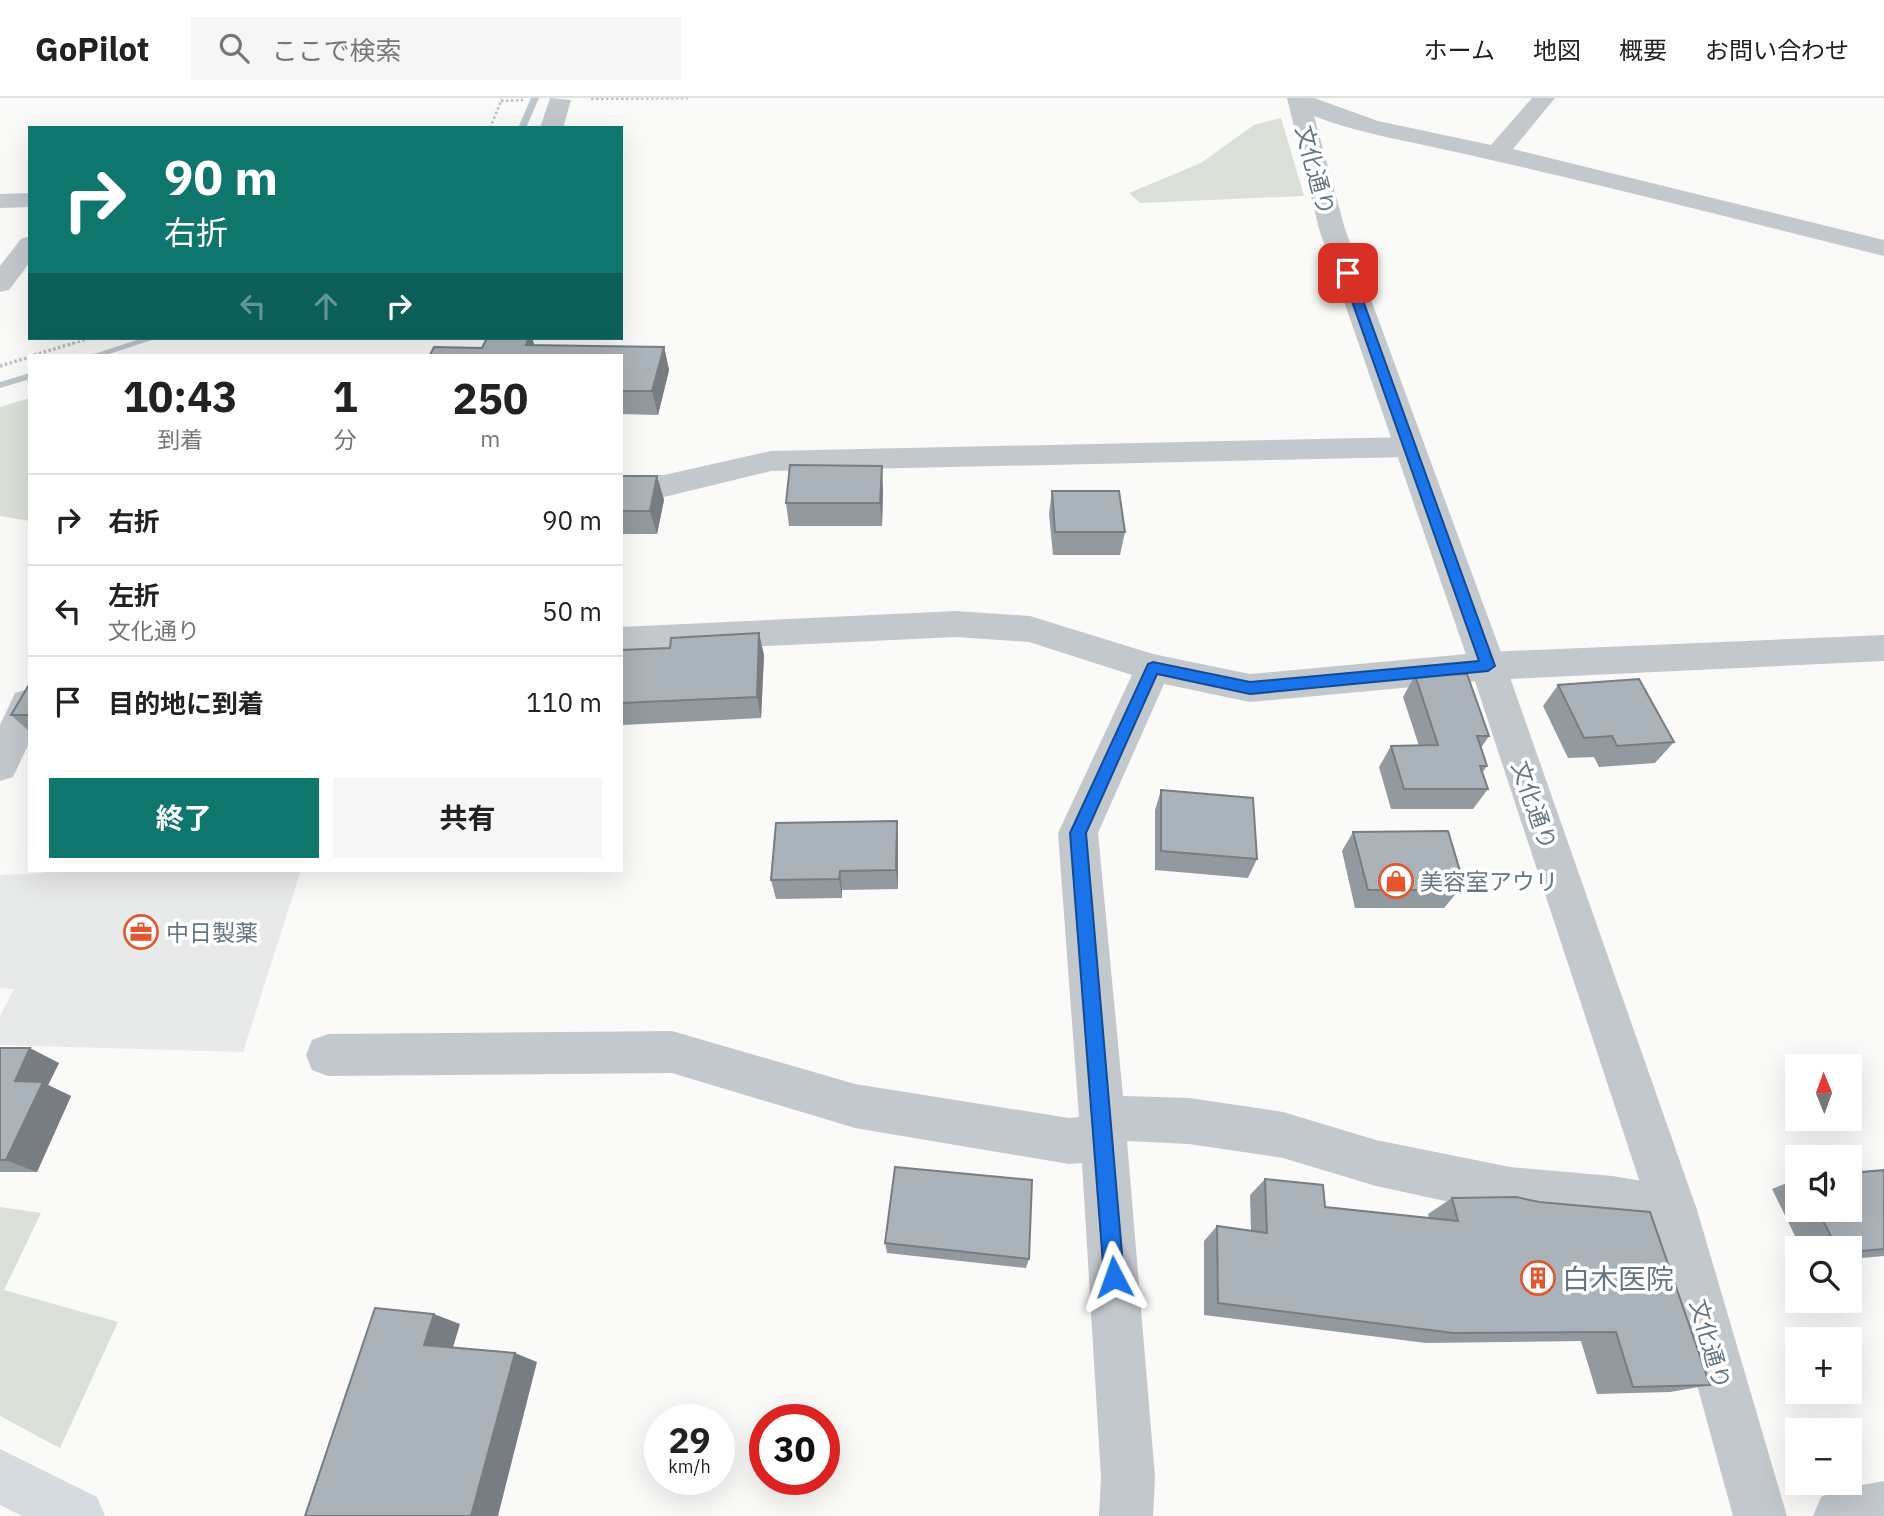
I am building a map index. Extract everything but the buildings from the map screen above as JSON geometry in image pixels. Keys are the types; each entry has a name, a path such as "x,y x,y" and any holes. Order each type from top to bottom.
{"main road":[{"path":"0,1476 78,1516"}],"street":[{"path":"1298,98 1329,115 1365,125 1497,153 1884,248"},
{"name":"文化通り","path":"1298,98 1332,229 1488,666 1673,1210 1768,1511"},
{"path":"1497,153 1544,98"},
{"path":"552,126 560,100"},
{"path":"0,201 28,201"},
{"path":"0,284 28,247"},
{"path":"623,486 664,486 771,461 1410,447"},
{"path":"623,640 650,641 956,624 1030,629 1153,668 1250,688 1488,666 1884,648"},
{"path":"1126,1516 1128,1477 1078,833 1153,668"},
{"path":"0,766 19,703"},
{"path":"328,1055 672,1052 855,1106 1069,1141 1103,1128 1189,1122 1283,1135 1376,1163 1510,1191 1612,1200 1673,1210"},
{"path":"1840,1516 1884,1508"}],"path":[{"path":"491,126 502,98"},
{"path":"560,100 688,98"},
{"path":"39,354 85,340"},
{"path":"0,366 28,357"}],"shaded area":[{"path":"1281,118 1304,196 1140,203 1129,193 1201,163 1254,125"},
{"path":"28,399 28,521 0,516 0,407"},
{"name":"中日製薬","path":"300,872 243,1052 0,1045 0,1016 14,989 0,988 0,875"},
{"path":"0,1207 41,1213 4,1290 118,1322 60,1448 0,1416"}],"waterway":[{"path":"523,126 535,98"},
{"path":"99,354 146,340"},
{"path":"0,385 28,377"}],"place":[{"name":"美容室アウリ","path":"1396,881"},
{"name":"中日製薬","path":"141,932"},
{"name":"白木医院","path":"1538,1278"}],"route":[{"path":"1114,1277 1078,833 1153,668 1250,688 1488,666 1348,273"}]}
